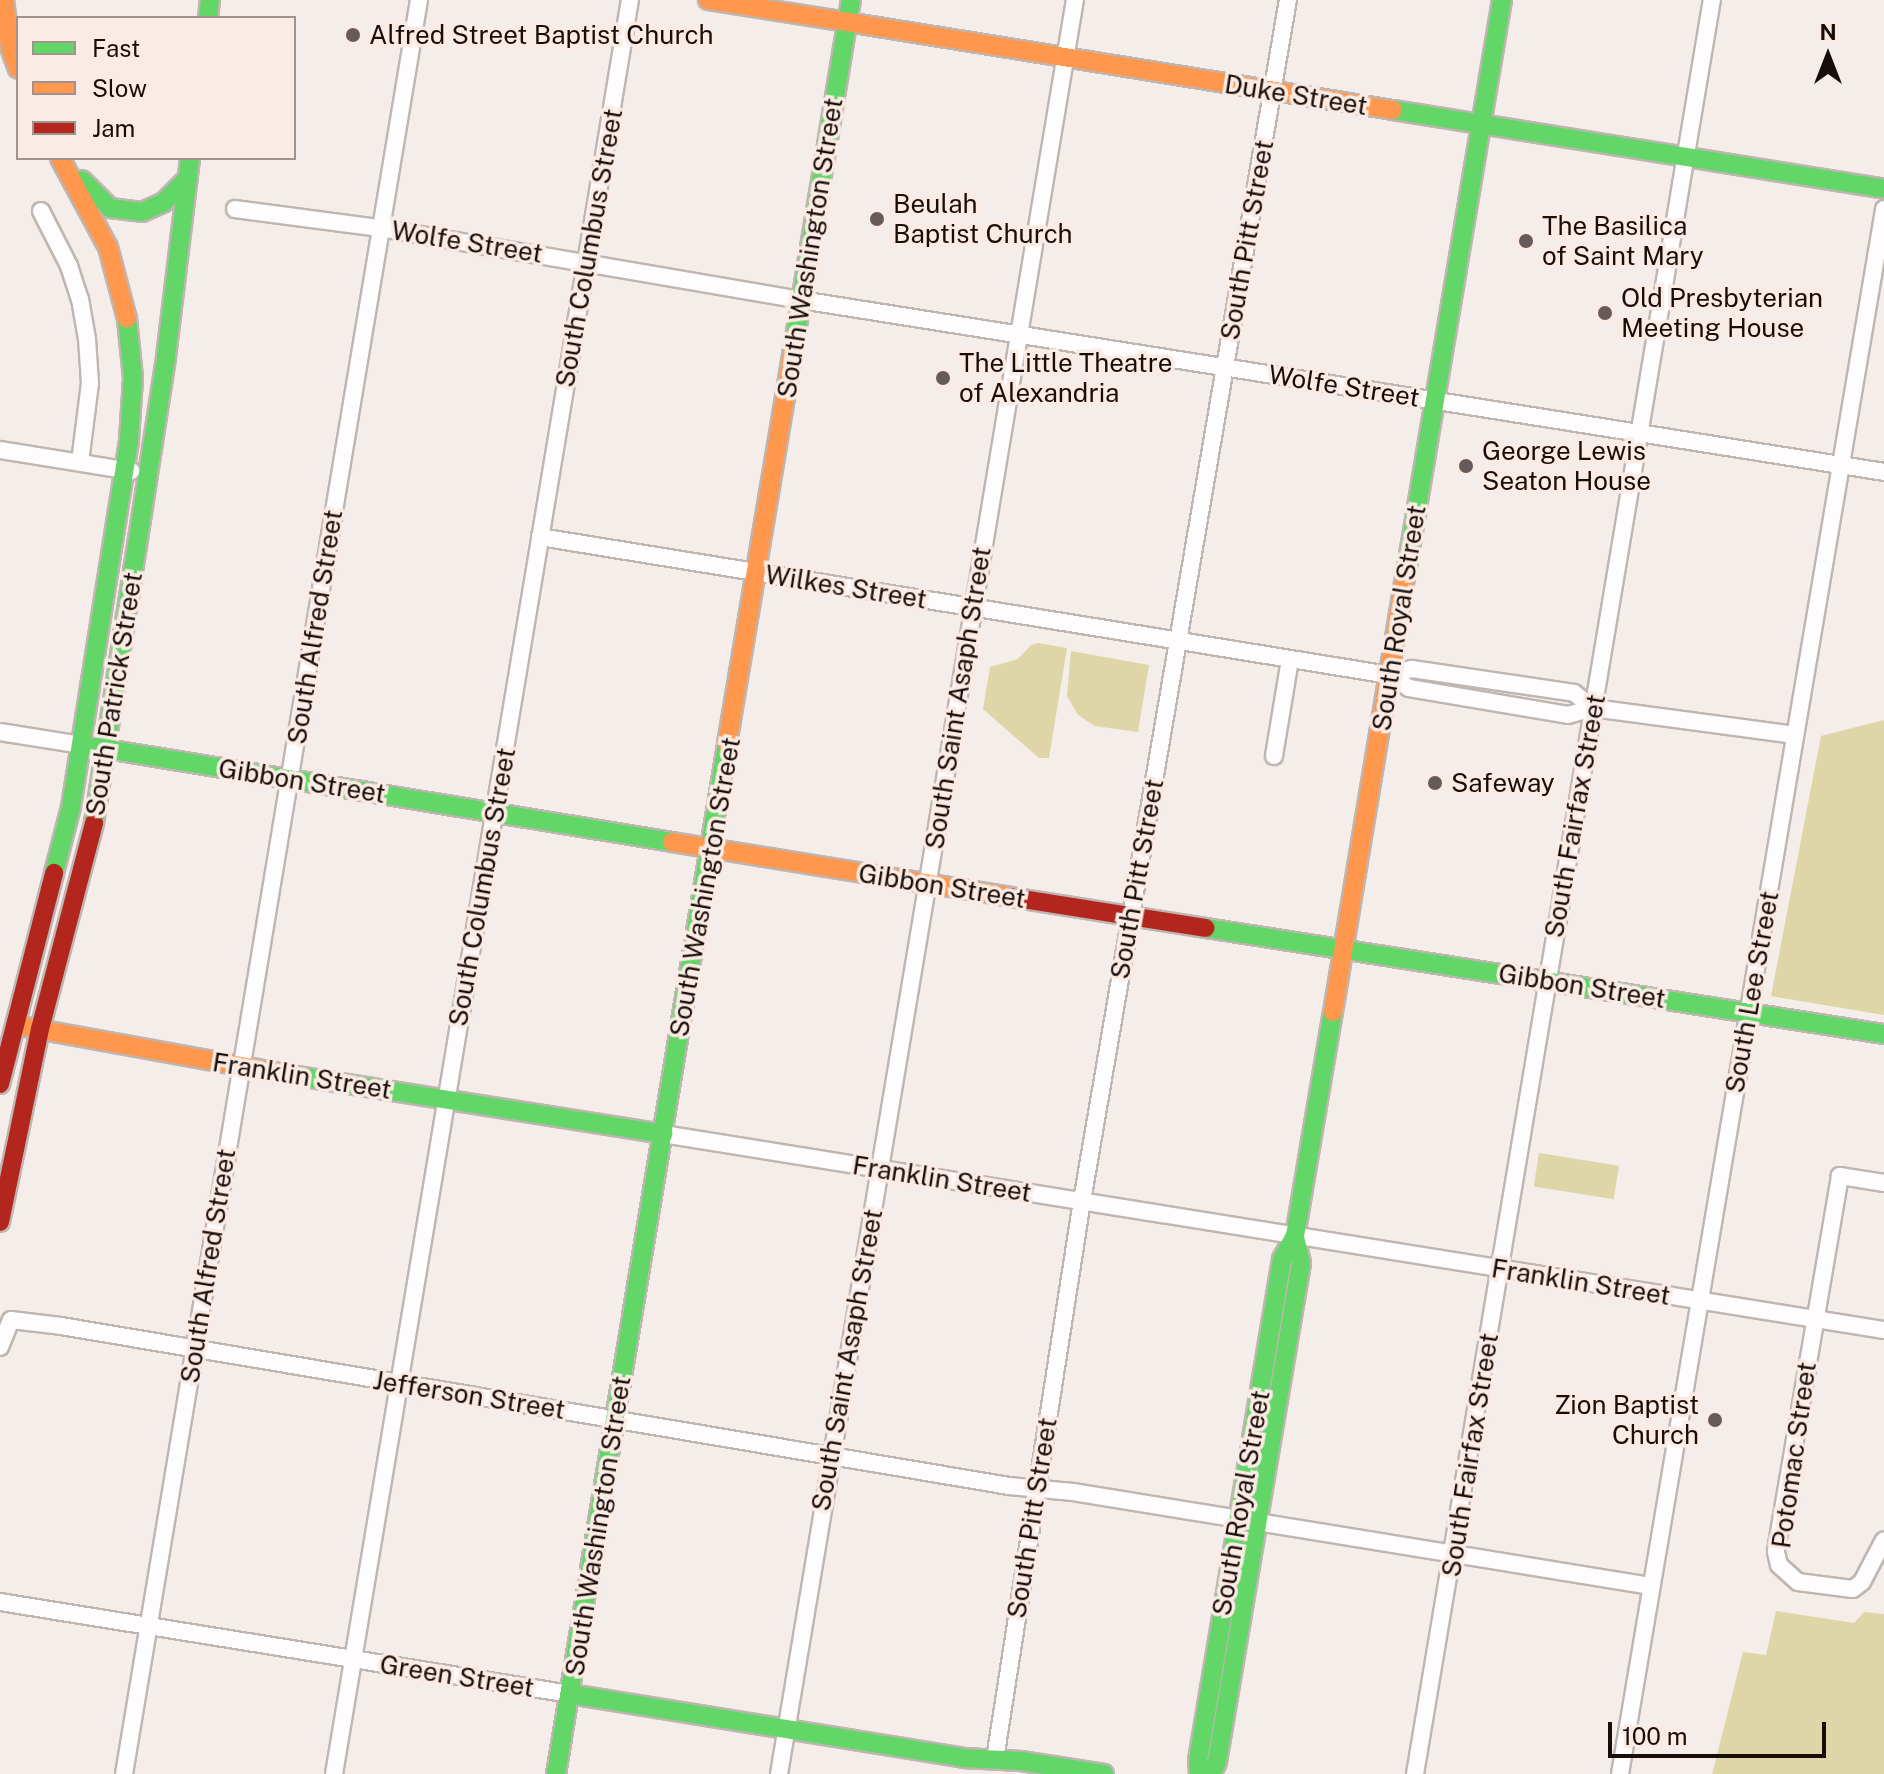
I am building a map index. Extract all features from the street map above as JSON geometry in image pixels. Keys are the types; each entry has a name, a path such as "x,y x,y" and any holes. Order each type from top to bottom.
{"main road":[{"path":"4,0 5,54"},
{"name":"Duke Street","path":"708,0 1884,189"},
{"name":"South Washington Street","path":"556,1774 851,0"},
{"name":"South Royal Street","path":"1211,1774 1217,1762 1282,1259 1295,1236 1502,0"},
{"path":"61,160 110,208 125,212 142,212 164,202 188,178"},
{"name":"South Patrick Street","path":"0,1084 7,1024 54,880 81,745 124,470 133,378 126,309 108,247 61,160"},
{"name":"South Patrick Street","path":"0,1222 40,1029 86,861 107,749 149,474 190,160"},
{"name":"Gibbon Street","path":"81,745 927,884 1884,1034"},
{"name":"Franklin Street","path":"7,1024 241,1067 663,1134"},
{"name":"South Royal Street","path":"1199,1774 1198,1760 1248,1520"},
{"name":"Green Street","path":"570,1694 963,1758 995,1759 1104,1774"}],"street":[{"name":"South Alfred Street","path":"124,1774 419,0"},
{"name":"South Columbus Street","path":"334,1774 630,0"},
{"name":"South Saint Asaph Street","path":"779,1774 1075,0"},
{"name":"South Pitt Street","path":"995,1759 1082,1201 1288,0"},
{"name":"South Fairfax Street","path":"1415,1774 1712,0"},
{"name":"Wolfe Street","path":"235,209 380,228 801,300 1884,472"},
{"name":"South Lee Street","path":"1620,1774 1884,209"},
{"path":"41,211 69,266 80,299 87,339 90,383 80,462"},
{"path":"0,450 149,474"},
{"name":"Wilkes Street","path":"540,537 1389,675 1409,688 1568,715 1593,708 1795,735"},
{"path":"1274,756 1290,659"},
{"name":"Gibbon Street","path":"0,732 81,745"},
{"name":"Franklin Street","path":"663,1134 1884,1330"},
{"name":"Potomac Street","path":"1884,1183 1840,1176 1776,1552 1779,1565 1798,1582 1853,1589 1862,1582 1884,1540"},
{"name":"Jefferson Street","path":"2,1339 11,1320 123,1336 194,1351 1039,1491 1073,1492 1651,1586"},
{"name":"Green Street","path":"0,1602 570,1694"}],"shaded area":[{"path":"1038,643 1067,648 1049,758 1039,758 983,709 990,667 1018,659 1031,645"},
{"path":"1071,651 1149,665 1138,732 1095,726 1078,715 1067,696"},
{"path":"1884,720 1884,1015 1771,996 1821,736"},
{"path":"1539,1153 1619,1166 1614,1199 1534,1187"},
{"path":"1776,1611 1854,1623 1864,1612 1884,1614 1884,1774 1712,1774 1743,1652 1766,1655"}],"traffic: fast":[{"path":"208,16 210,0"},
{"path":"795,338 851,0"},
{"path":"1407,567 1502,0"},
{"path":"1393,110 1884,189"},
{"path":"94,823 166,357 190,160"},
{"path":"82,180 110,208 142,212 164,202 188,178"},
{"path":"54,873 71,807 129,440 133,378 127,319"},
{"path":"556,1774 727,744"},
{"path":"94,747 672,842"},
{"path":"1206,928 1884,1034"},
{"path":"1199,1774 1198,1760 1282,1259 1295,1236 1333,1012"},
{"path":"291,1075 663,1134"},
{"path":"1211,1774 1217,1762 1301,1263 1295,1236"},
{"path":"570,1694 963,1758 1021,1761 1104,1774"}],"traffic: slow":[{"path":"4,0 10,47 16,64"},
{"path":"708,0 847,22"},
{"path":"847,22 1393,110"},
{"path":"61,160 108,247 127,319"},
{"path":"727,744 795,338"},
{"path":"1333,1012 1407,567"},
{"path":"672,842 1010,897"},
{"path":"26,1027 291,1075"}],"traffic: jam":[{"path":"0,1222 40,1029 94,823"},
{"path":"0,1084 54,873"},
{"path":"1010,897 1206,928"}],"place":[{"name":"Alfred Street Baptist Church","path":"353,35"},
{"name":"Beulah Baptist Church","path":"877,219"},
{"name":"The Basilica of Saint Mary","path":"1526,241"},
{"name":"Old Presbyterian Meeting House","path":"1605,313"},
{"name":"The Little Theatre of Alexandria","path":"943,378"},
{"name":"George Lewis Seaton House","path":"1466,466"},
{"name":"Safeway","path":"1435,783"},
{"name":"Zion Baptist Church","path":"1715,1420"}]}
